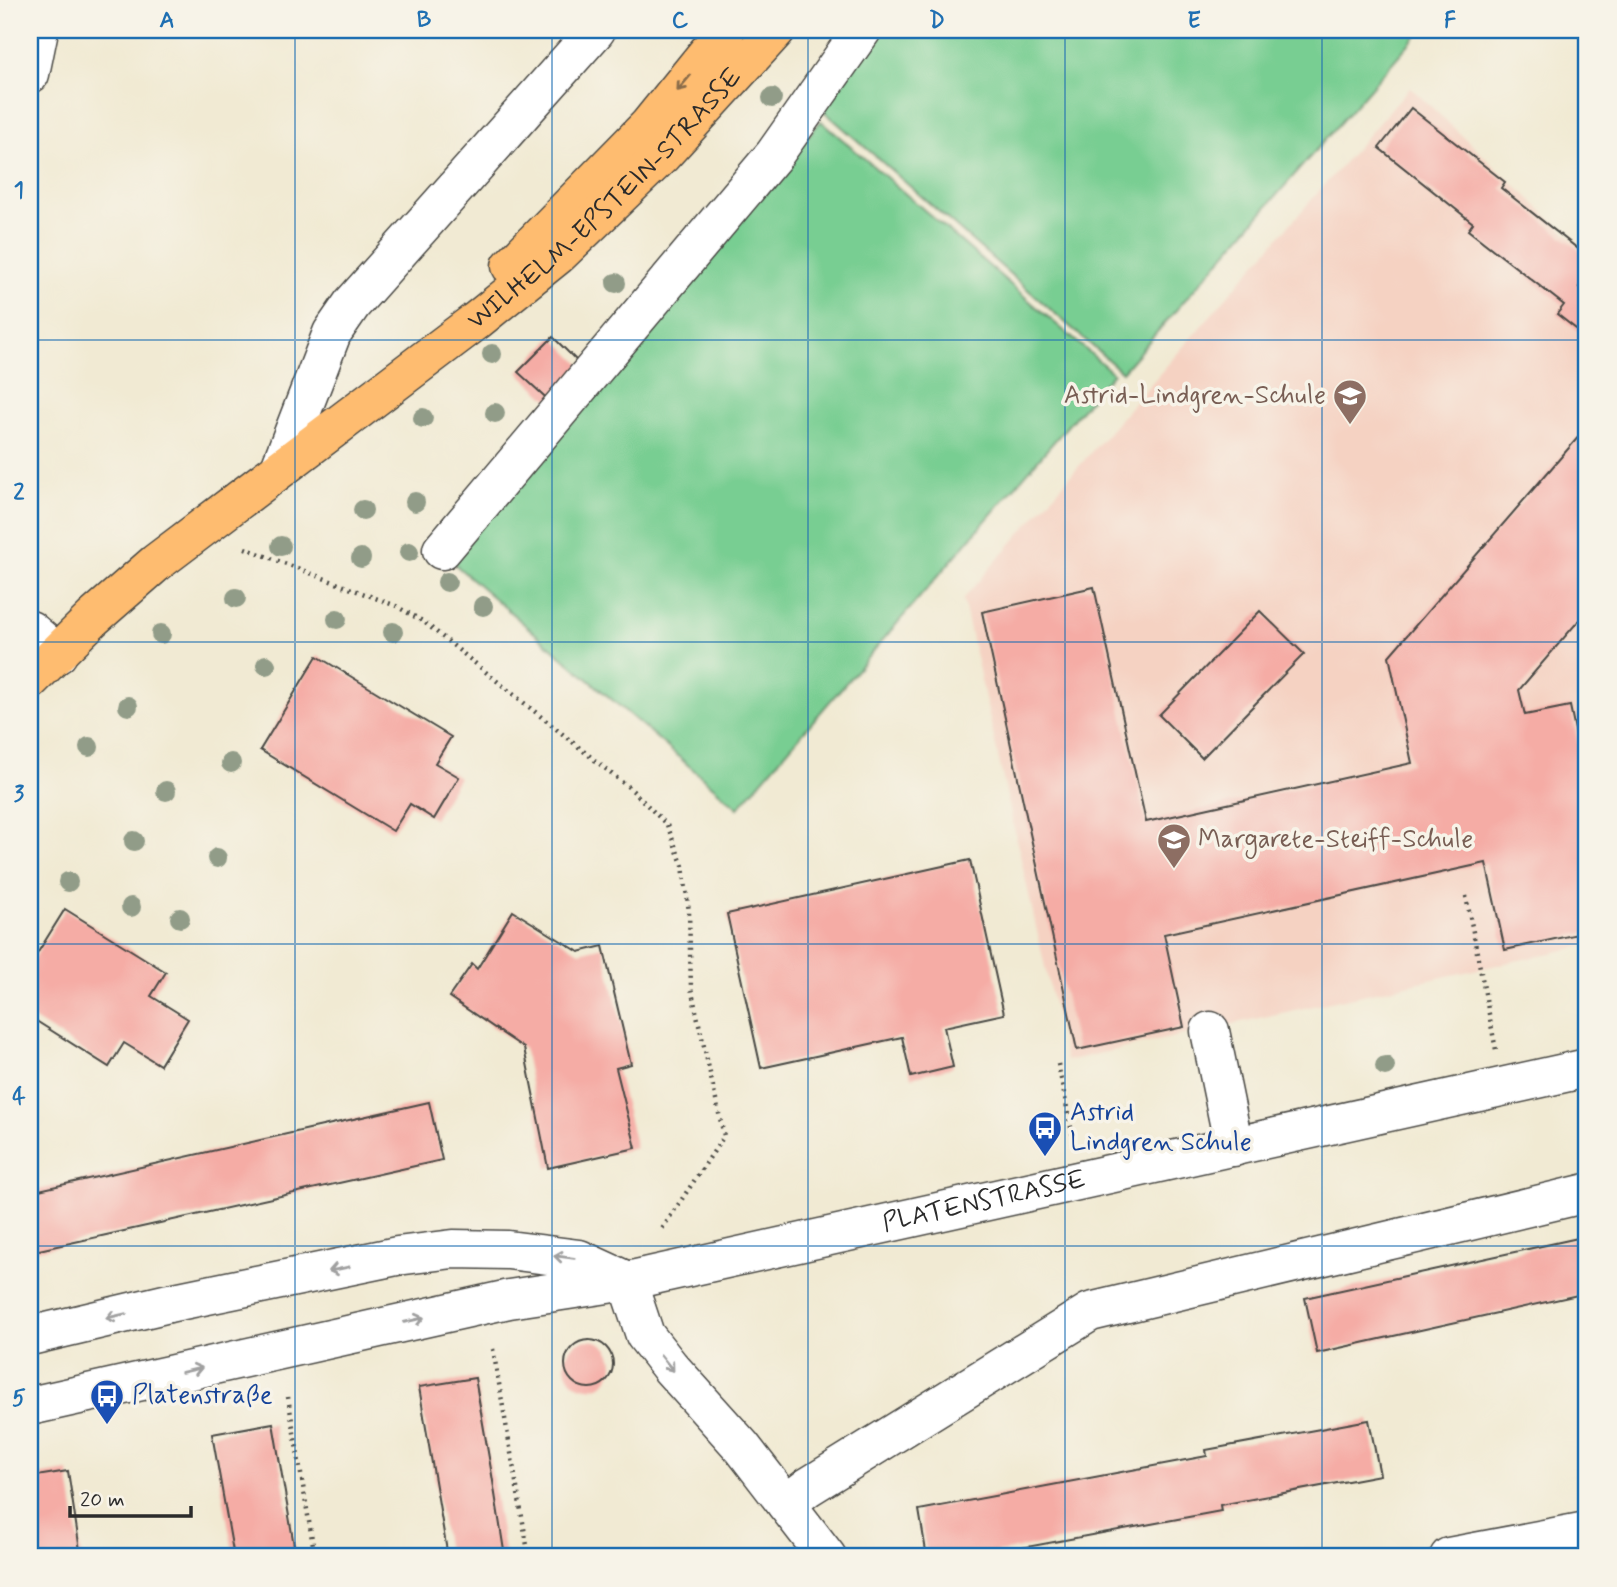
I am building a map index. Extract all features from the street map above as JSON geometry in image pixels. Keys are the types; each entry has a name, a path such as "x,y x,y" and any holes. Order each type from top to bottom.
{"main road":[{"name":"WILHELM-EPSTEIN-STRASSE","path":"425,357 649,125 726,30"},
{"name":"WILHELM-EPSTEIN-STRASSE","path":"44,642 93,618 156,563 281,465 476,321 558,255 662,155 776,30"},
{"path":"30,680 44,642"},
{"path":"30,709 44,642"}],"street":[{"path":"30,74 39,30"},
{"path":"281,465 332,333 352,304 596,30"},
{"path":"442,550 774,155 862,30"},
{"path":"1210,1031 1234,1147"},
{"name":"PLATENSTRASSE","path":"30,1406 509,1299 627,1281 1587,1068"},
{"path":"786,1504 808,1486 1090,1312 1587,1193"},
{"path":"30,1336 169,1303 397,1256 453,1249 508,1250 579,1259 627,1281 645,1335 827,1557"},
{"path":"1449,1557 1587,1531"}],"path":[{"path":"245,548 396,606 425,622 633,791 667,825 683,866 689,912 691,988 724,1136 627,1281"},
{"path":"1466,896 1503,1087"},
{"path":"1058,1064 1075,1148"},
{"path":"494,1349 529,1557"},
{"path":"288,1397 316,1557"}],"shaded area":[{"name":"Astrid-Lindgren-Schule","path":"1410,87 1587,253 1587,945 1066,1061 963,599"}],"green space":[{"path":"884,30 1421,30 1122,372 818,106"},
{"path":"821,121 1113,373 738,808 445,556"}],"building":[{"path":"1411,108 1505,182 1501,188 1587,256 1587,276 1579,287 1587,293 1585,336 1557,314 1564,305 1468,230 1473,223 1379,148"},
{"path":"553,337 586,370 553,404 518,372"},
{"path":"1587,427 1587,611 1519,690 1525,715 1570,706 1587,787 1587,932 1505,950 1486,863 1164,934 1184,1027 1077,1050 982,612 1094,587 1146,822 1412,763 1389,656"},
{"path":"1260,611 1304,654 1202,758 1159,715"},
{"path":"317,656 451,737 435,763 459,777 434,819 410,804 393,831 260,750"},
{"path":"970,860 1004,1014 944,1027 953,1067 911,1077 902,1037 761,1068 727,914"},
{"path":"65,909 166,972 151,996 188,1019 160,1065 124,1043 109,1067 30,1017 30,965"},
{"path":"513,911 579,952 603,946 631,1064 616,1068 636,1148 548,1168 524,1048 449,997 472,964 477,969"},
{"path":"429,1102 442,1160 30,1252 30,1192"},
{"path":"1587,1236 1587,1293 1317,1353 1305,1298"},
{"path":"589,1340 606,1347 613,1364 606,1381 589,1388 572,1381 565,1364 572,1347"},
{"path":"475,1378 505,1557 448,1557 419,1387"},
{"path":"1369,1420 1380,1475 1220,1505 1221,1511 973,1557 927,1557 919,1510 1207,1456 1206,1450"},
{"path":"273,1423 296,1557 234,1557 212,1434"},
{"path":"68,1471 81,1557 30,1557 30,1477"}],"place":[{"name":"Astrid-Lindgren-Schule","path":"1350,426"},
{"name":"Margarete-Steiff-Schule","path":"1174,870"},
{"name":"Astrid Lindgren Schule","path":"1045,1158"},
{"name":"Platenstraße","path":"107,1426"}]}
